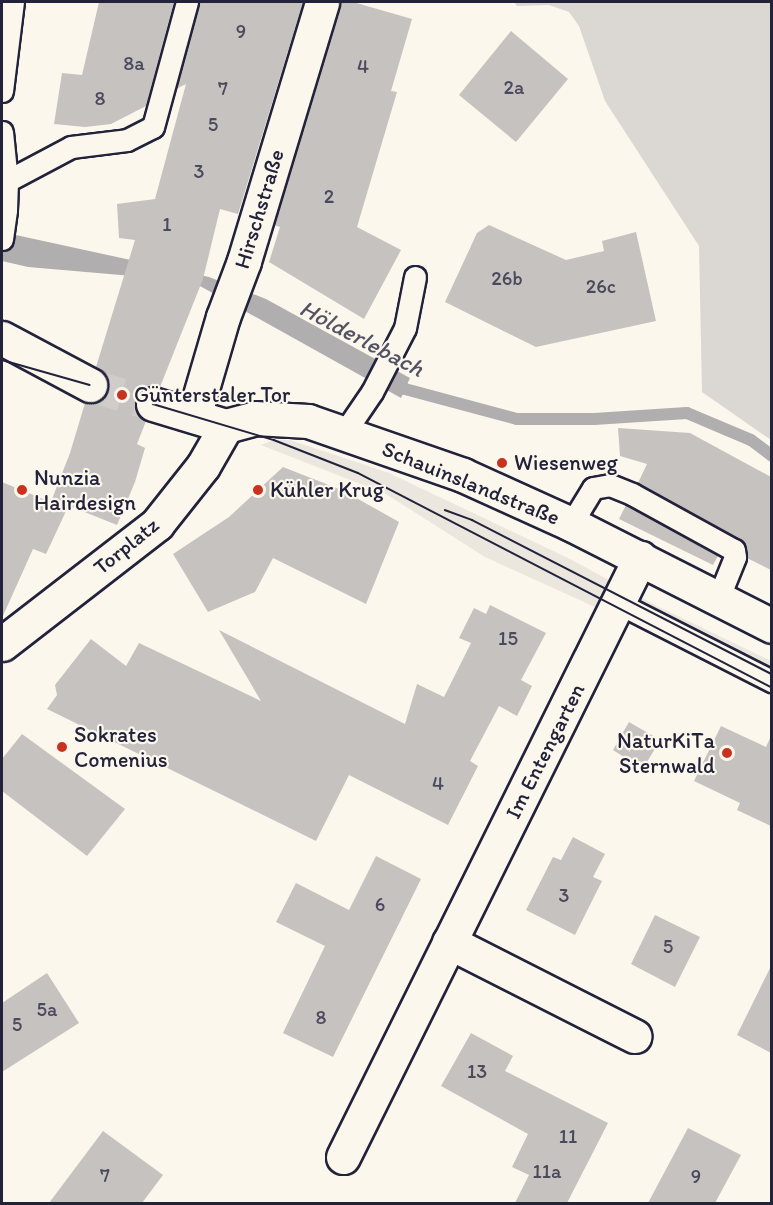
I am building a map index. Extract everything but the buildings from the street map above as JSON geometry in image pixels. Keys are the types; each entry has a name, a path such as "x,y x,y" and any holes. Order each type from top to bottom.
{"street":[{"name":"Hirschstraße","path":"194,416 223,317 244,261 321,2"},
{"path":"2,338 90,385"},
{"path":"153,404 226,426"},
{"name":"Schauinslandstraße","path":"226,426 255,418 277,417 308,422 472,479 571,524 771,626"},
{"name":"Torplatz","path":"2,644 157,524 203,466 226,426"},
{"name":"Im Entengarten","path":"343,1157 640,558"},
{"path":"449,942 634,1036"}],"lane":[{"path":"2,91 13,2"},
{"path":"7,181 71,147 127,140 153,128 187,2"},
{"path":"2,132 7,181 2,239"},
{"path":"344,433 372,392 405,328 415,277"},
{"path":"571,524 593,488 610,485 632,494 734,550 735,557 718,598"},
{"path":"618,603 771,681"}],"shaded area":[{"path":"514,2 771,2 771,440 702,392 699,246 605,101 579,26 569,12 549,5 517,6"},
{"path":"2,232 209,277 266,299 410,378 401,398 200,286 167,279 28,267 2,261"},
{"path":"274,440 290,440 389,473 570,559 655,605 771,661 771,696 630,623 485,557 386,494 261,445"}],"waterway":[{"name":"Hölderlebach","path":"391,381 405,389 517,419 594,419 687,413 751,440 772,456"}],"tunnel":[{"path":"90,385 153,404"}],"tram line":[{"path":"2,360 90,385"},
{"path":"153,404 274,440 358,473 772,688"},
{"path":"445,510 472,520 772,674"}],"place":[{"name":"Günterstaler Tor","path":"122,395"},
{"name":"Wiesenweg","path":"502,463"},
{"name":"Nunzia Hairdesign","path":"22,490"},
{"name":"Kühler Krug","path":"258,490"},
{"name":"Sokrates Comenius","path":"62,747"},
{"name":"NaturKiTa Sternwald","path":"727,753"}]}
